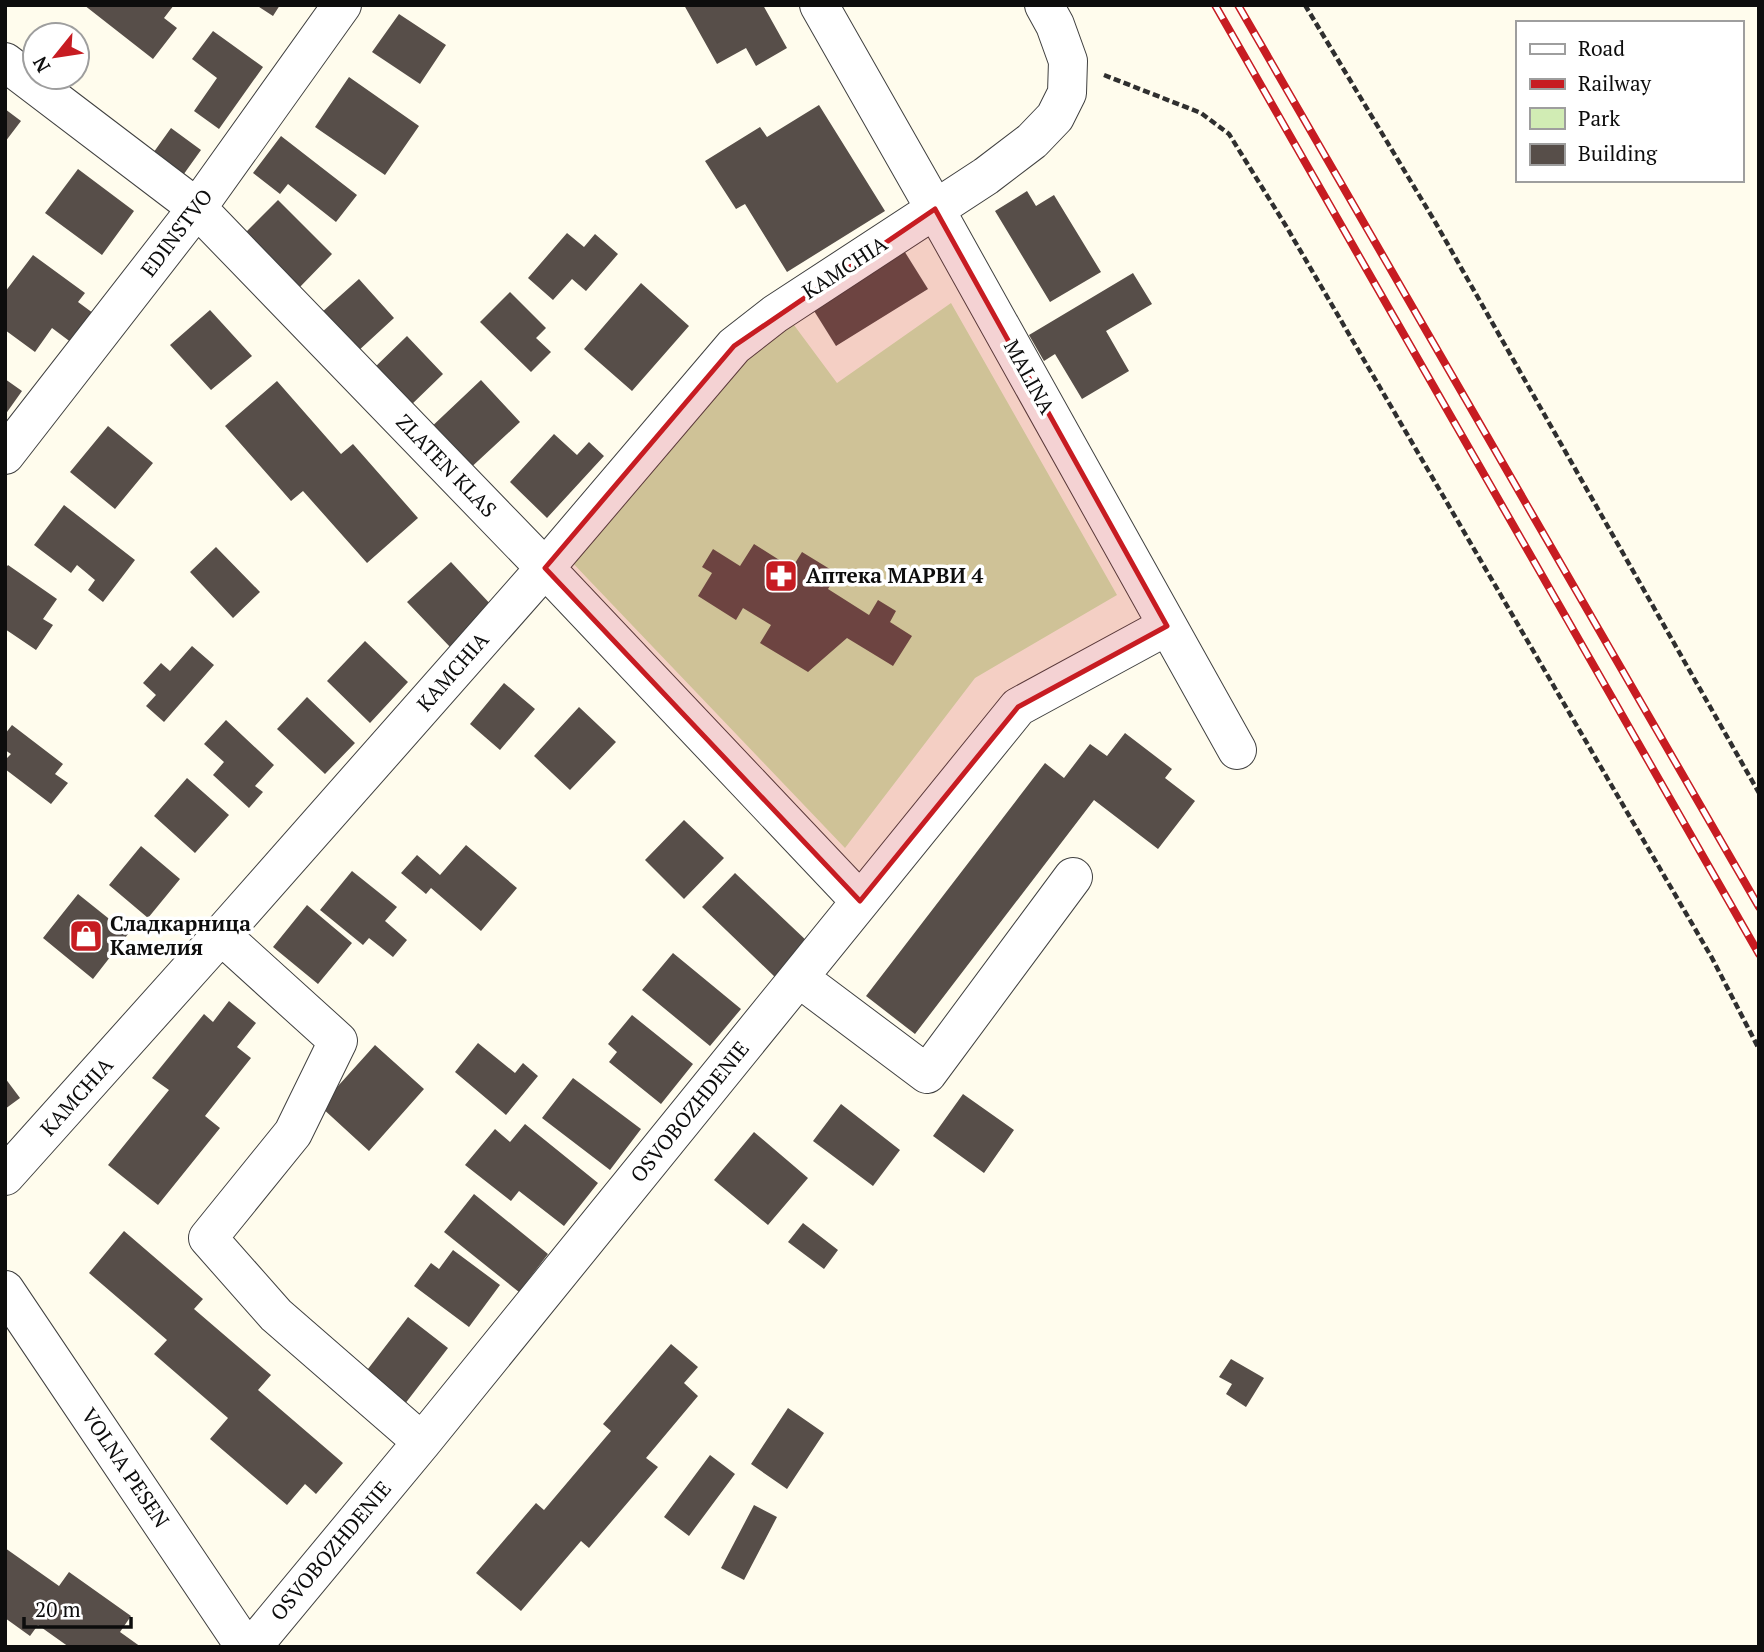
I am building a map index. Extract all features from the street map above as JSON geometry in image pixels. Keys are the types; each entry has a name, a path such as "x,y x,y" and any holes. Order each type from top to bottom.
{"street":[{"name":"EDINSTVO","path":"5,455 197,208 342,5"},
{"name":"MALINA","path":"819,5 1237,750"},
{"path":"1044,5 1055,25 1068,61"},
{"name":"KAMCHIA","path":"5,1176 545,568 734,346 775,314 986,176 1032,141 1055,117 1067,93 1068,61"},
{"name":"ZLATEN KLAS","path":"5,62 197,208 545,568 860,901"},
{"name":"OSVOBOZHDENIE","path":"252,1647 422,1442 1018,707 1167,626"},
{"path":"799,978 927,1073 1073,877"},
{"path":"221,935 338,1041 293,1133 208,1238 276,1315 422,1442"},
{"name":"VOLNA PESEN","path":"5,1290 245,1647"}],"path":[{"path":"1305,5 1434,220 1759,793"},
{"path":"1068,61 1200,113 1229,134 1293,238 1698,934 1759,1049"}],"highlighted area":[{"path":"935,209 1167,626 1018,707 860,901 545,568 734,346"}],"green space":[{"path":"951,303 1117,595 975,678 845,848 567,557 746,352 791,321 837,383"}],"building":[{"path":"84,5 174,5 164,18 177,28 153,59"},
{"path":"256,5 280,5 273,16"},
{"path":"684,5 763,5 787,48 756,66 746,48 717,64"},
{"path":"399,14 446,45 420,84 372,52"},
{"path":"213,31 263,67 219,129 194,111 217,78 192,59"},
{"path":"349,77 419,126 385,175 315,127"},
{"path":"819,105 885,211 787,272 745,204 736,209 705,161 760,127 767,137"},
{"path":"5,109 21,121 5,142"},
{"path":"171,128 201,150 181,178 151,156"},
{"path":"281,136 357,195 336,222 288,184 280,194 253,173"},
{"path":"78,169 134,211 102,255 45,213"},
{"path":"1027,191 1036,206 1054,195 1101,272 1050,302 995,211"},
{"path":"278,200 332,254 298,289 243,235"},
{"path":"567,233 584,247 595,234 618,254 586,291 572,279 553,300 528,278"},
{"path":"903,249 928,289 836,346 811,306"},
{"path":"33,255 85,293 78,302 97,316 76,346 52,328 35,352 5,330 5,292"},
{"path":"1133,273 1152,304 1106,331 1129,371 1082,399 1055,354 1044,361 1029,335"},
{"path":"359,279 394,318 357,352 321,313"},
{"path":"641,283 689,326 632,391 584,349"},
{"path":"510,292 546,328 536,338 551,352 531,372 480,322"},
{"path":"210,310 252,356 211,390 170,345"},
{"path":"407,336 443,374 408,408 372,370"},
{"path":"5,379 22,391 5,415"},
{"path":"481,380 520,422 465,473 426,432"},
{"path":"277,381 341,454 353,444 418,518 367,563 303,491 291,501 225,426"},
{"path":"108,426 153,463 115,509 70,472"},
{"path":"554,434 577,455 589,442 604,456 547,518 510,482"},
{"path":"64,505 135,560 103,602 88,590 95,580 77,565 71,573 34,545"},
{"path":"754,544 792,568 802,552 838,574 828,589 869,615 878,600 896,611 890,622 912,636 893,666 847,638 808,672 760,643 771,625 743,608 736,620 698,596 712,573 702,567 713,549 740,566"},
{"path":"216,547 260,592 233,618 190,572"},
{"path":"451,562 494,608 451,648 407,602"},
{"path":"8,565 57,599 43,619 53,625 36,650 5,629 5,569"},
{"path":"365,641 408,682 370,723 327,681"},
{"path":"192,646 214,665 164,722 146,706 156,695 143,683 161,663 170,671"},
{"path":"504,683 535,709 500,750 470,724"},
{"path":"307,697 355,743 325,774 277,729"},
{"path":"579,707 616,742 570,790 534,756"},
{"path":"226,720 274,765 255,786 263,792 249,808 213,775 224,762 204,744"},
{"path":"12,725 63,764 55,774 68,783 51,804 5,769 5,760 11,754 5,750 5,734"},
{"path":"1125,733 1172,769 1165,778 1195,801 1158,849 1094,800 915,1034 866,996 1045,763 1064,778 1090,744 1107,756"},
{"path":"187,778 229,815 195,853 154,816"},
{"path":"684,820 724,858 684,899 645,860"},
{"path":"466,845 517,888 481,931 431,888 426,894 401,873 417,855 440,875"},
{"path":"141,846 180,879 148,918 109,885"},
{"path":"352,871 397,907 385,921 407,940 393,957 369,938 363,945 320,910"},
{"path":"735,873 809,943 776,978 702,907"},
{"name":"Сладкарница Камелия","path":"78,894 128,934 93,979 43,938"},
{"path":"307,905 352,943 318,984 273,947"},
{"path":"673,953 741,1009 710,1046 642,990"},
{"path":"229,1001 256,1023 237,1047 251,1058 205,1116 220,1128 158,1205 108,1165 169,1090 152,1078 204,1014 213,1022"},
{"path":"632,1015 693,1064 661,1104 609,1062 617,1052 608,1044"},
{"path":"478,1043 515,1073 523,1063 538,1076 506,1115 455,1072"},
{"path":"375,1045 424,1089 369,1151 320,1106"},
{"path":"5,1078 20,1098 5,1109"},
{"path":"573,1078 641,1129 610,1170 542,1118"},
{"path":"963,1094 1014,1130 984,1173 933,1136"},
{"path":"841,1104 900,1150 873,1186 813,1141"},
{"path":"525,1124 598,1183 564,1226 519,1191 511,1201 465,1165 495,1129 510,1142"},
{"path":"754,1132 808,1178 768,1225 714,1180"},
{"path":"474,1194 548,1254 519,1292 444,1232"},
{"path":"803,1223 838,1250 824,1269 788,1242"},
{"path":"124,1231 203,1299 194,1309 271,1375 258,1390 343,1463 316,1494 305,1484 287,1505 210,1439 228,1418 154,1354 167,1340 89,1273"},
{"path":"453,1250 500,1285 469,1327 414,1286 431,1263 439,1269"},
{"path":"408,1317 448,1348 401,1409 361,1378"},
{"path":"671,1344 698,1367 684,1383 698,1396 646,1458 658,1467 589,1548 581,1541 521,1611 476,1573 536,1503 544,1510 611,1431 603,1424"},
{"path":"1231,1359 1264,1378 1246,1407 1226,1394 1232,1384 1219,1377"},
{"path":"788,1408 824,1433 787,1489 751,1464"},
{"path":"710,1455 735,1474 689,1536 664,1517"},
{"path":"754,1505 777,1517 744,1580 721,1568"},
{"path":"5,1548 59,1586 69,1572 131,1616 120,1632 141,1647 69,1647 38,1625 30,1636 5,1618"}],"railway":[{"path":"1215,5 1759,954"},
{"path":"1238,5 1759,907"}],"place":[{"name":"Аптека МАРВИ 4","path":"781,576"},
{"name":"Сладкарница Камелия","path":"86,936"}]}
